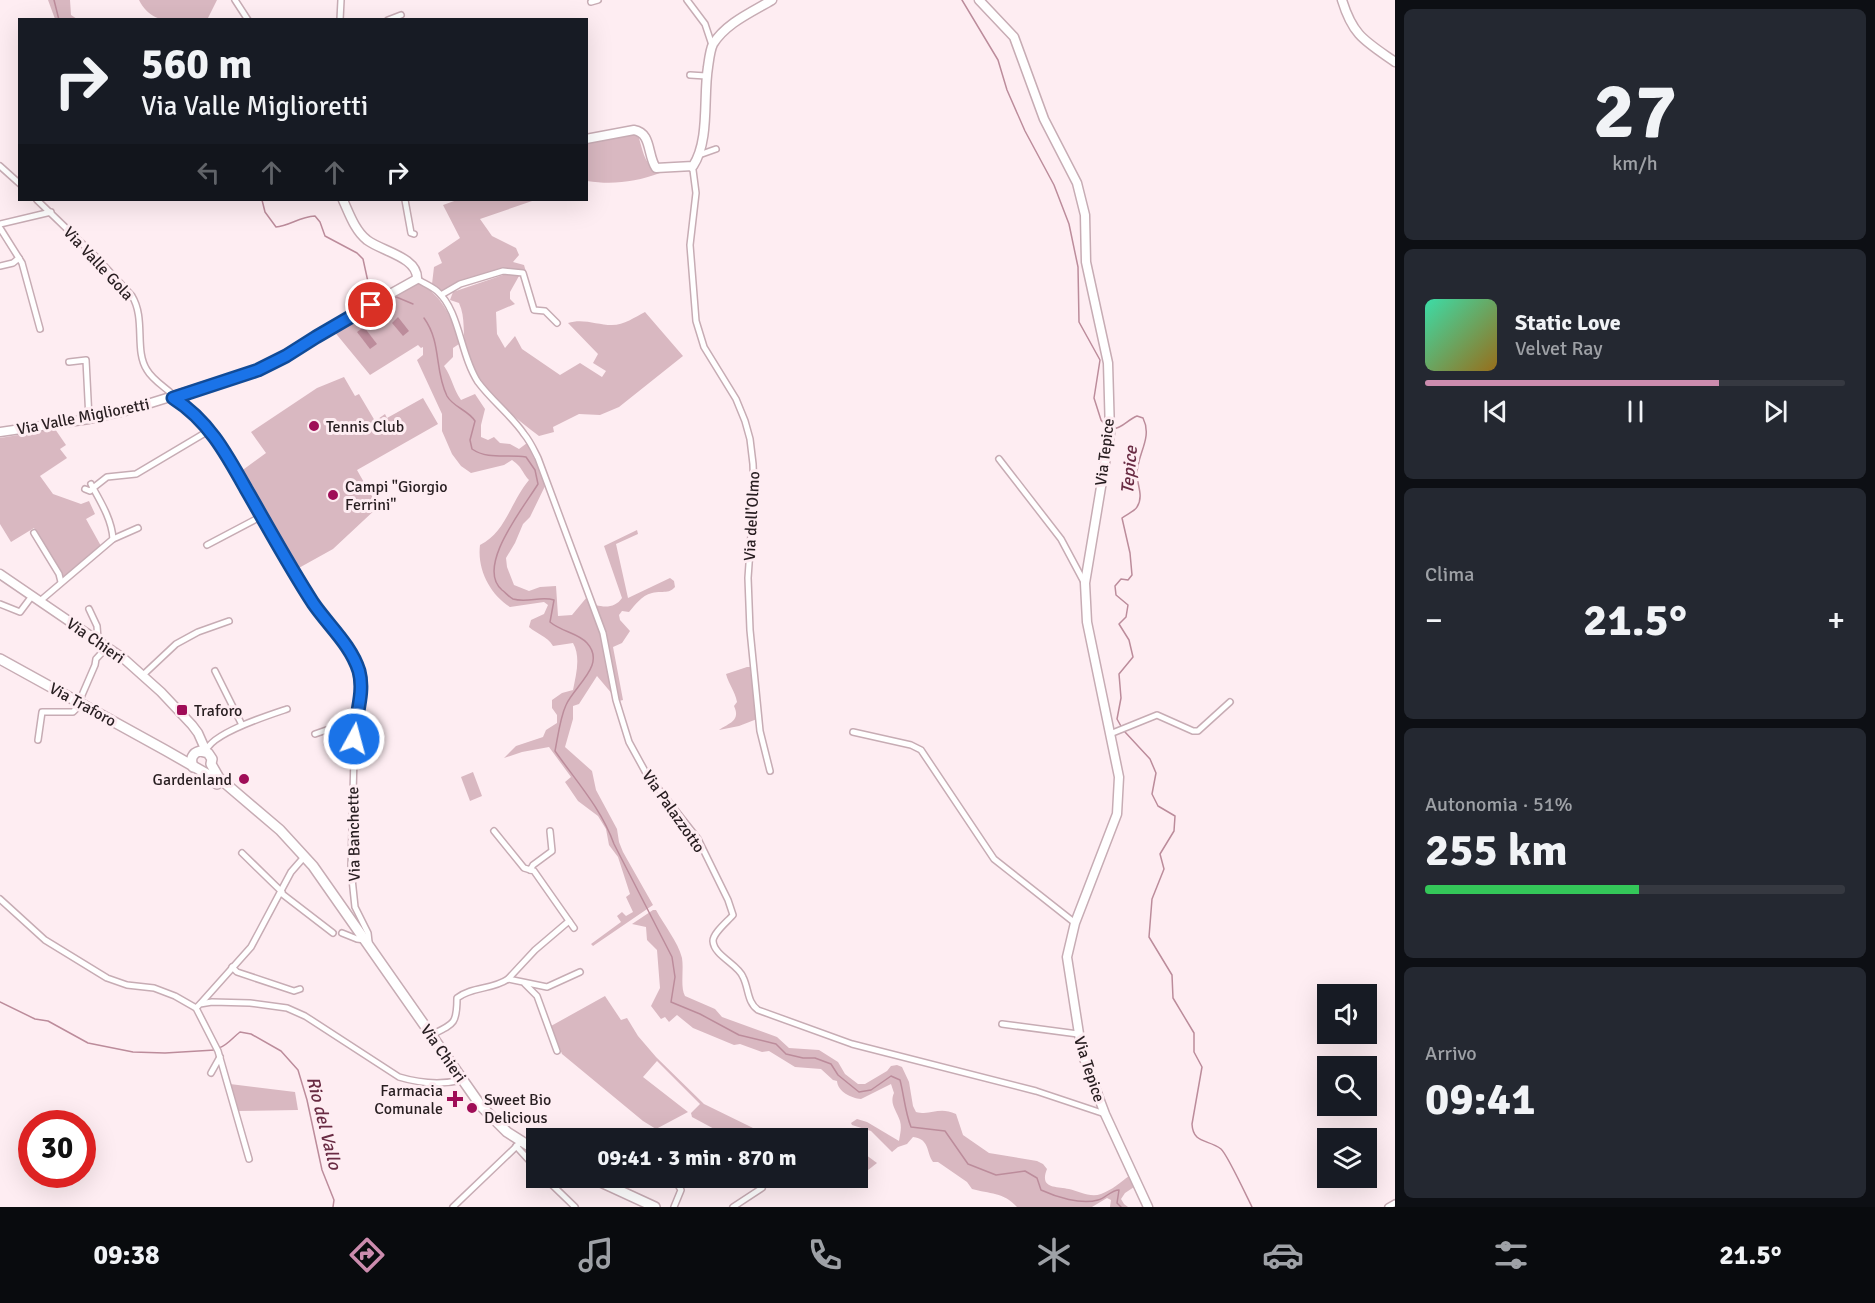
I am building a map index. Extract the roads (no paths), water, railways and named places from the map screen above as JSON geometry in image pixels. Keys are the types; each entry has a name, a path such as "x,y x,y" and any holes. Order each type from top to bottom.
{"main road":[{"name":"Via Traforo","path":"0,659 197,769"},
{"name":"Via Traforo","path":"165,750 182,755 203,755"},
{"path":"203,755 207,770 197,769 191,759 203,755"},
{"name":"Via Chieri","path":"203,755 219,778 280,830 305,856 481,1106 519,1144 526,1147"},
{"name":"Via Chieri","path":"197,769 252,806"},
{"path":"614,1188 655,1207"}],"street":[{"path":"235,0 247,18"},
{"path":"340,18 341,0"},
{"path":"588,139 627,131 640,131 646,137 651,159 656,168 693,166 699,155 704,129 706,76 712,45 705,24 687,0"},
{"path":"712,45 733,24 772,0"},
{"name":"Via Tepice","path":"979,0 1014,37 1044,119 1077,183 1085,215 1086,262 1108,363 1110,433 1085,583 1088,622 1119,777 1117,814 1075,923 1067,957 1082,1053 1090,1077 1148,1207"},
{"path":"1342,0 1348,19 1358,36 1395,62"},
{"path":"393,18 401,15"},
{"path":"690,75 706,76"},
{"path":"699,155 716,149"},
{"path":"0,166 18,182"},
{"name":"Via dell'Olmo","path":"690,167 693,170 696,193 690,245 696,321 704,347 736,399 745,421 751,448 755,483 748,578 750,630 760,731 770,771"},
{"name":"Via Valle Gola","path":"38,201 96,257 136,304 142,356 146,369 171,393 173,398"},
{"path":"343,201 352,219 366,239 379,248 400,255 415,270 417,279"},
{"path":"405,201 411,233 414,234"},
{"path":"40,329 22,263 0,226 51,212"},
{"path":"0,266 13,263 19,258"},
{"path":"441,296 460,284 503,271 523,273 534,310 545,311 557,322"},
{"name":"Via Valle Miglioretti","path":"0,432 88,418 173,398 232,380 277,361 417,279"},
{"name":"Via Palazzotto","path":"417,279 441,296 457,325 461,346 473,374 524,434 538,458 603,633 616,700 629,741 646,773 698,839 728,900 733,915 714,937 713,942 717,950 740,971 752,1006 778,1018 852,1044 1036,1091 1106,1114"},
{"path":"69,362 86,360 88,418"},
{"name":"Via Banchette","path":"173,398 188,408 210,430 314,604 348,650 358,669 362,690 355,720 351,869 355,907 368,933 368,943"},
{"path":"85,489 90,491 92,486 106,477 136,474 210,430"},
{"path":"999,459 1061,539 1085,583"},
{"path":"92,486 101,500 113,532 113,539"},
{"path":"207,545 262,516"},
{"path":"0,604 20,612 113,539 138,528"},
{"path":"34,533 59,574 61,582"},
{"name":"Via Chieri","path":"0,574 108,646 143,675 197,731 203,755"},
{"path":"89,609 98,626 98,639"},
{"path":"143,675 177,644 198,632 229,621"},
{"path":"38,740 42,712 73,712 80,702 96,658 108,646"},
{"path":"215,670 242,725"},
{"path":"1110,734 1157,715 1193,731 1198,731 1230,702"},
{"path":"203,755 207,747 242,725 287,709"},
{"path":"315,734 355,720"},
{"path":"853,732 911,745 921,750 994,859 1075,923"},
{"path":"494,831 525,868 534,871 574,928"},
{"path":"530,870 533,865 552,851 550,831"},
{"path":"242,853 281,892 333,933"},
{"path":"198,1006 251,947 291,872 305,856"},
{"path":"0,900 45,940 107,978 127,985 154,988 198,1006 212,1002 250,1003 287,1008 305,1016 399,1077 449,1083 462,1080"},
{"path":"431,1035 455,1021 458,998 466,990 502,983 508,979 535,950 569,921"},
{"path":"342,933 368,943"},
{"path":"232,967 237,972 294,991 300,989"},
{"path":"508,979 547,987 580,972"},
{"path":"524,982 537,996 557,1051"},
{"path":"198,1006 220,1057 249,1159"},
{"path":"1002,1024 1078,1034"},
{"path":"211,1072 220,1057"},
{"path":"453,1207 519,1144 526,1154"},
{"path":"555,1188 575,1207"},
{"path":"674,1207 680,1188"},
{"path":"733,1207 762,1188"},
{"path":"1388,1207 1395,1203"}],"waterway":[{"path":"54,0 58,18"},
{"name":"Tepice","path":"962,0 998,60 1007,90 1025,131 1054,185 1069,224 1078,267 1079,322 1100,360 1094,398 1101,420 1106,426"},
{"path":"262,201 265,212 276,227 315,216 325,236 357,253 363,259 370,291 384,294"},
{"path":"394,296 413,304"},
{"path":"424,318 430,327 436,347 440,376 447,396 475,421 470,440 472,449 491,456 526,457 535,470 538,484 513,522 498,552 494,567 495,580 513,599 554,600 550,622 583,640 592,651 591,667 564,710 555,751 602,818 672,957 675,977 671,1002 700,1014 739,1035 776,1044 786,1054 815,1058 831,1064 838,1075 859,1092 871,1090 891,1076 900,1080 911,1127 945,1131 968,1164 996,1175 1025,1171 1037,1178 1041,1190 1076,1201 1098,1200 1119,1190 1117,1203 1121,1207"},
{"name":"Tepice","path":"1113,429 1137,416 1143,418 1146,425 1137,478 1139,503 1135,510 1122,518 1130,553 1132,575 1128,580 1121,579 1115,586 1116,595 1128,605 1126,617 1119,624 1129,640 1133,657 1119,674 1121,698 1117,719 1122,728"},
{"name":"Tepice","path":"1125,732 1150,759 1156,773 1152,794 1158,806 1175,816 1174,831 1160,854 1164,869 1152,899 1149,937 1172,975 1173,998 1194,1033 1194,1052 1202,1067 1192,1124 1193,1130 1198,1138 1221,1149 1252,1207"},
{"name":"Rio del Vallo","path":"0,1002 35,1019 48,1021 88,1043 133,1052 215,1050"},
{"name":"Rio del Vallo","path":"219,1048 240,1032 251,1034 281,1051 298,1070 322,1170 334,1200 333,1207"}],"place":[{"name":"Tennis Club","path":"314,426"},
{"name":"Campi \"Giorgio Ferrini\"","path":"333,495"},
{"name":"Traforo","path":"182,710"},
{"name":"Gardenland","path":"244,779"},
{"name":"Farmacia Comunale","path":"455,1099"},
{"name":"Sweet Bio Delicious","path":"472,1108"}]}
